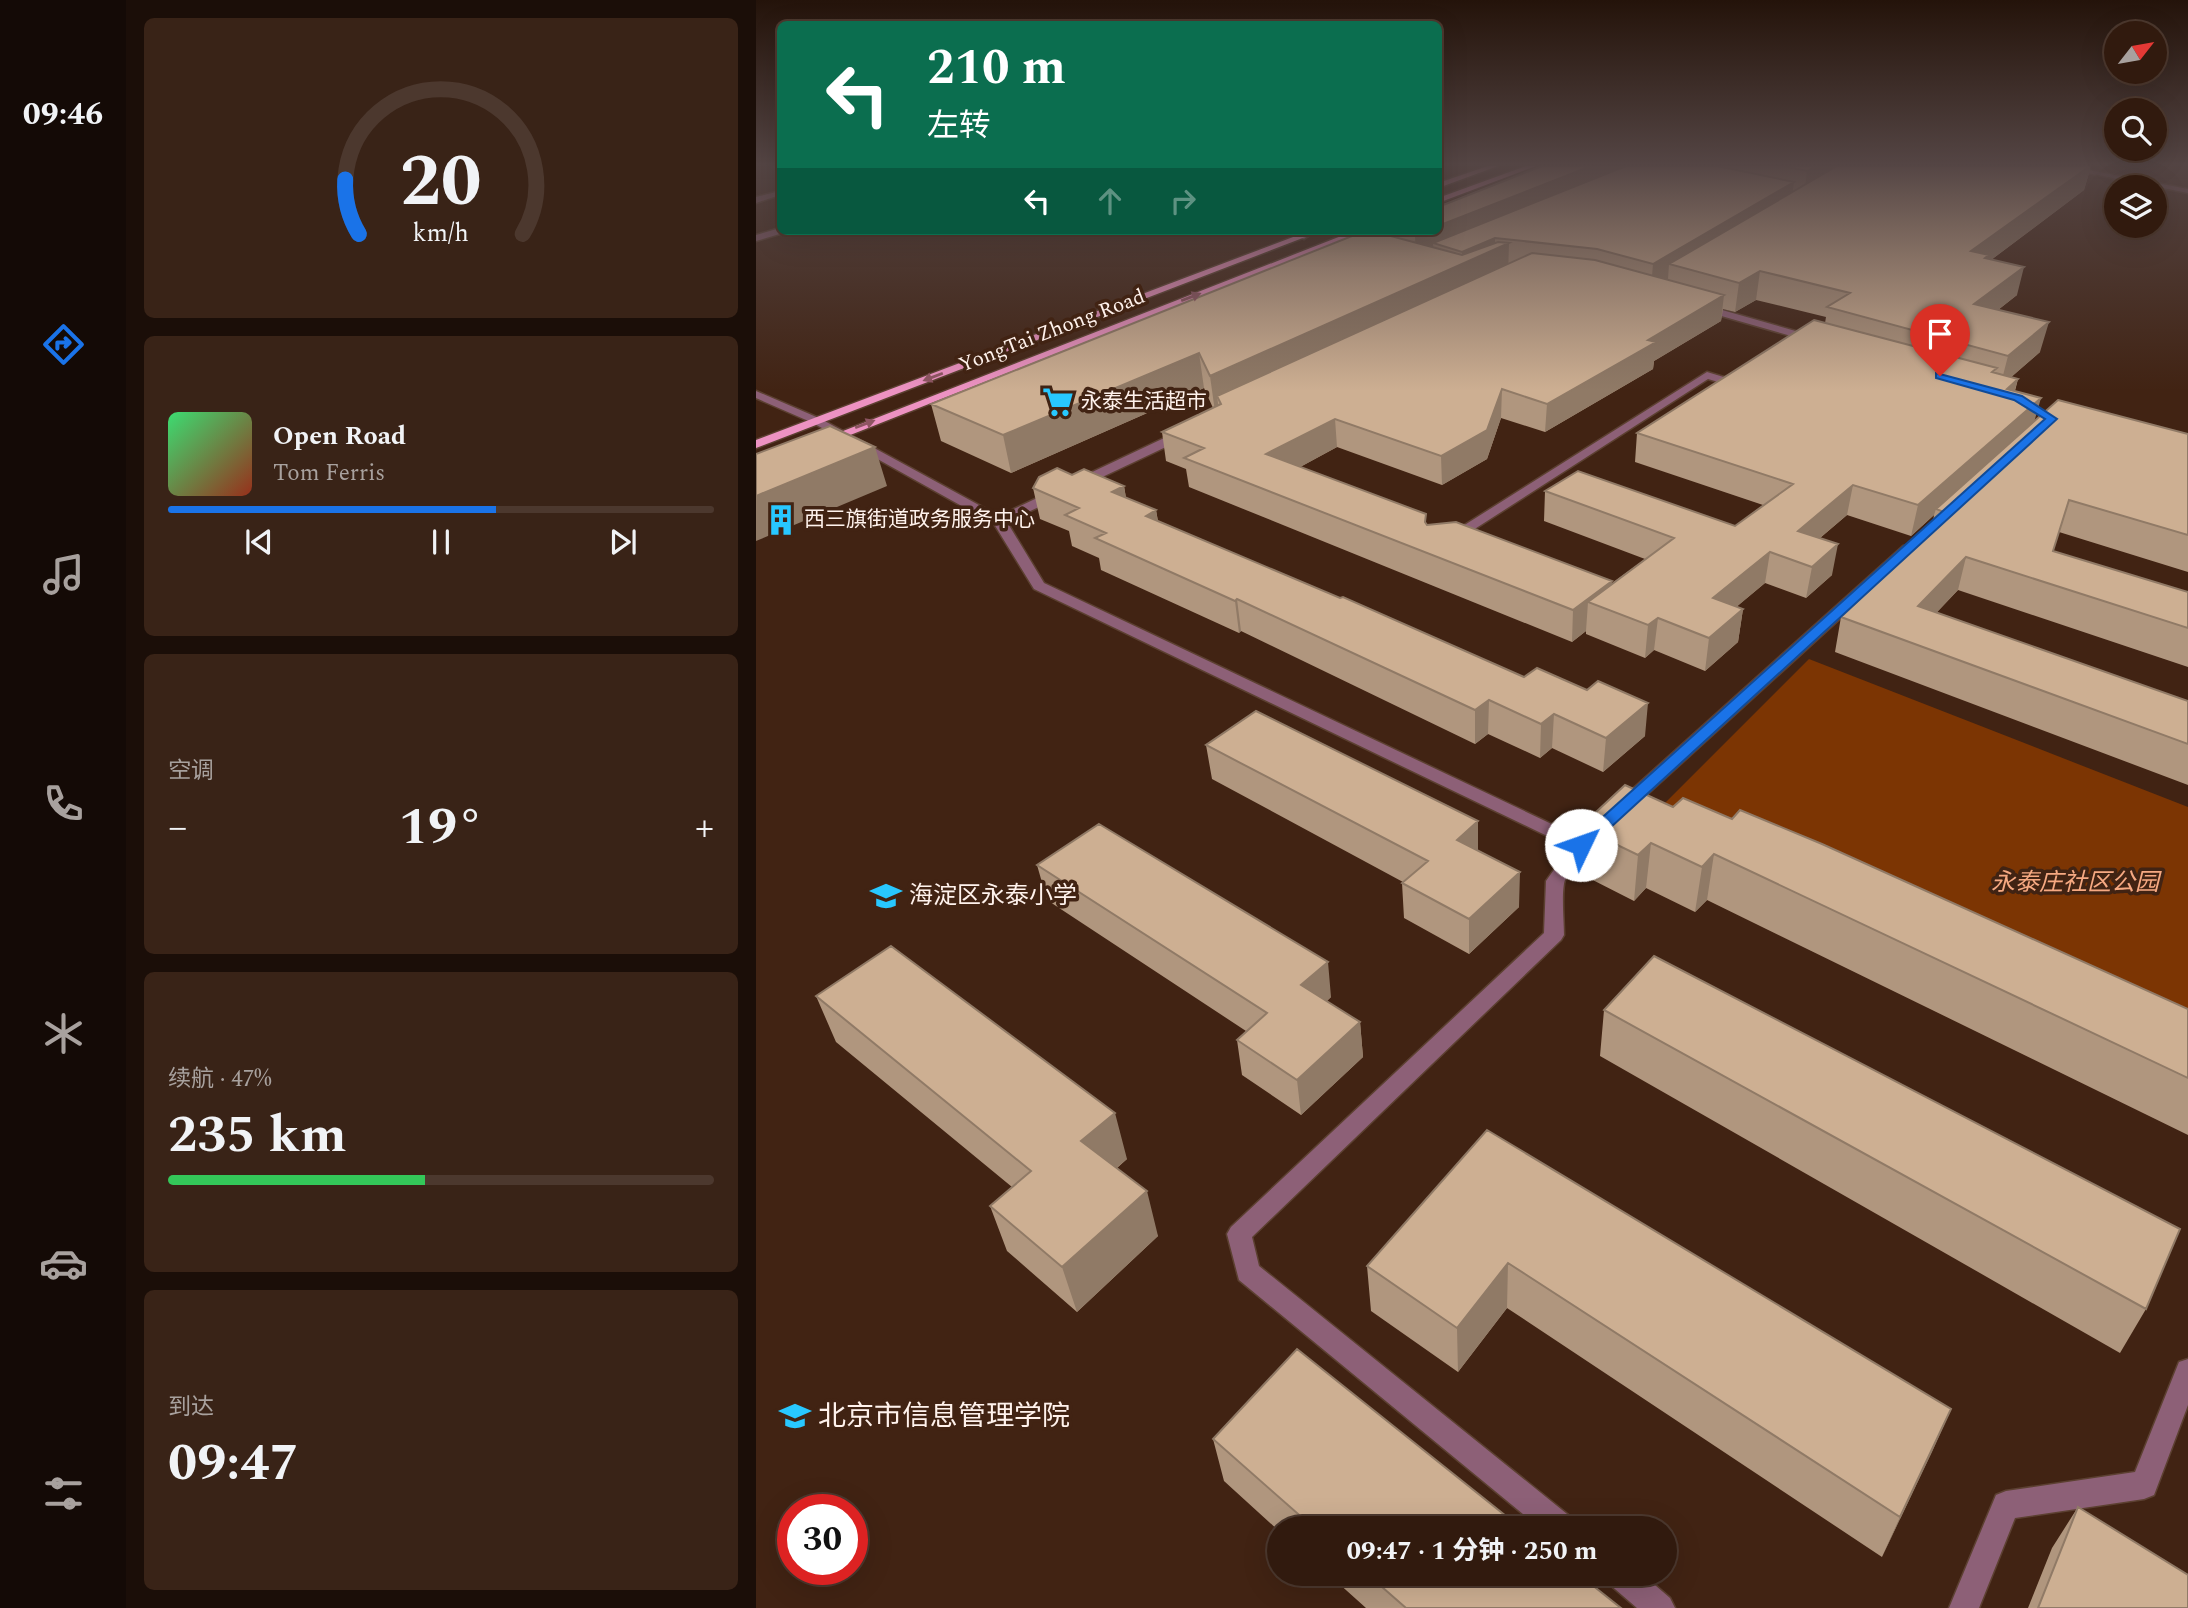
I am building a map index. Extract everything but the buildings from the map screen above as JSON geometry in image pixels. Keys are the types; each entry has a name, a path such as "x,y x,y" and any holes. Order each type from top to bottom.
{"main road":[{"name":"YongTai Zhong Road","path":"756,444 1291,241"},
{"name":"YongTai Zhong Road","path":"815,444 1313,241"}],"street":[{"path":"1332,241 1354,251"},
{"path":"1680,301 1804,341 1835,345"},
{"path":"1444,542 1707,375 1739,384 1759,371"},
{"path":"756,394 817,421 999,521 1039,586 1581,845"},
{"path":"999,521 1201,426"},
{"path":"1547,1516 1248,1272 1239,1234 1554,934 1555,881 1581,845 1918,540"},
{"path":"1630,801 1655,812"},
{"path":"1964,1608 2006,1504 2144,1485 2188,1371"},
{"path":"1634,1586 1660,1608"}],"green space":[{"name":"永泰庄社区公园","path":"1809,659 2188,807 2188,1059 1658,810"}],"place":[{"name":"永泰生活超市","path":"1058,402"},
{"name":"西三旗街道政务服务中心","path":"781,520"},
{"name":"海淀区永泰小学","path":"886,896"},
{"name":"北京市信息管理学院","path":"795,1416"}],"route":[{"path":"1581,845 2052,419 2018,398 1940,376"}]}
